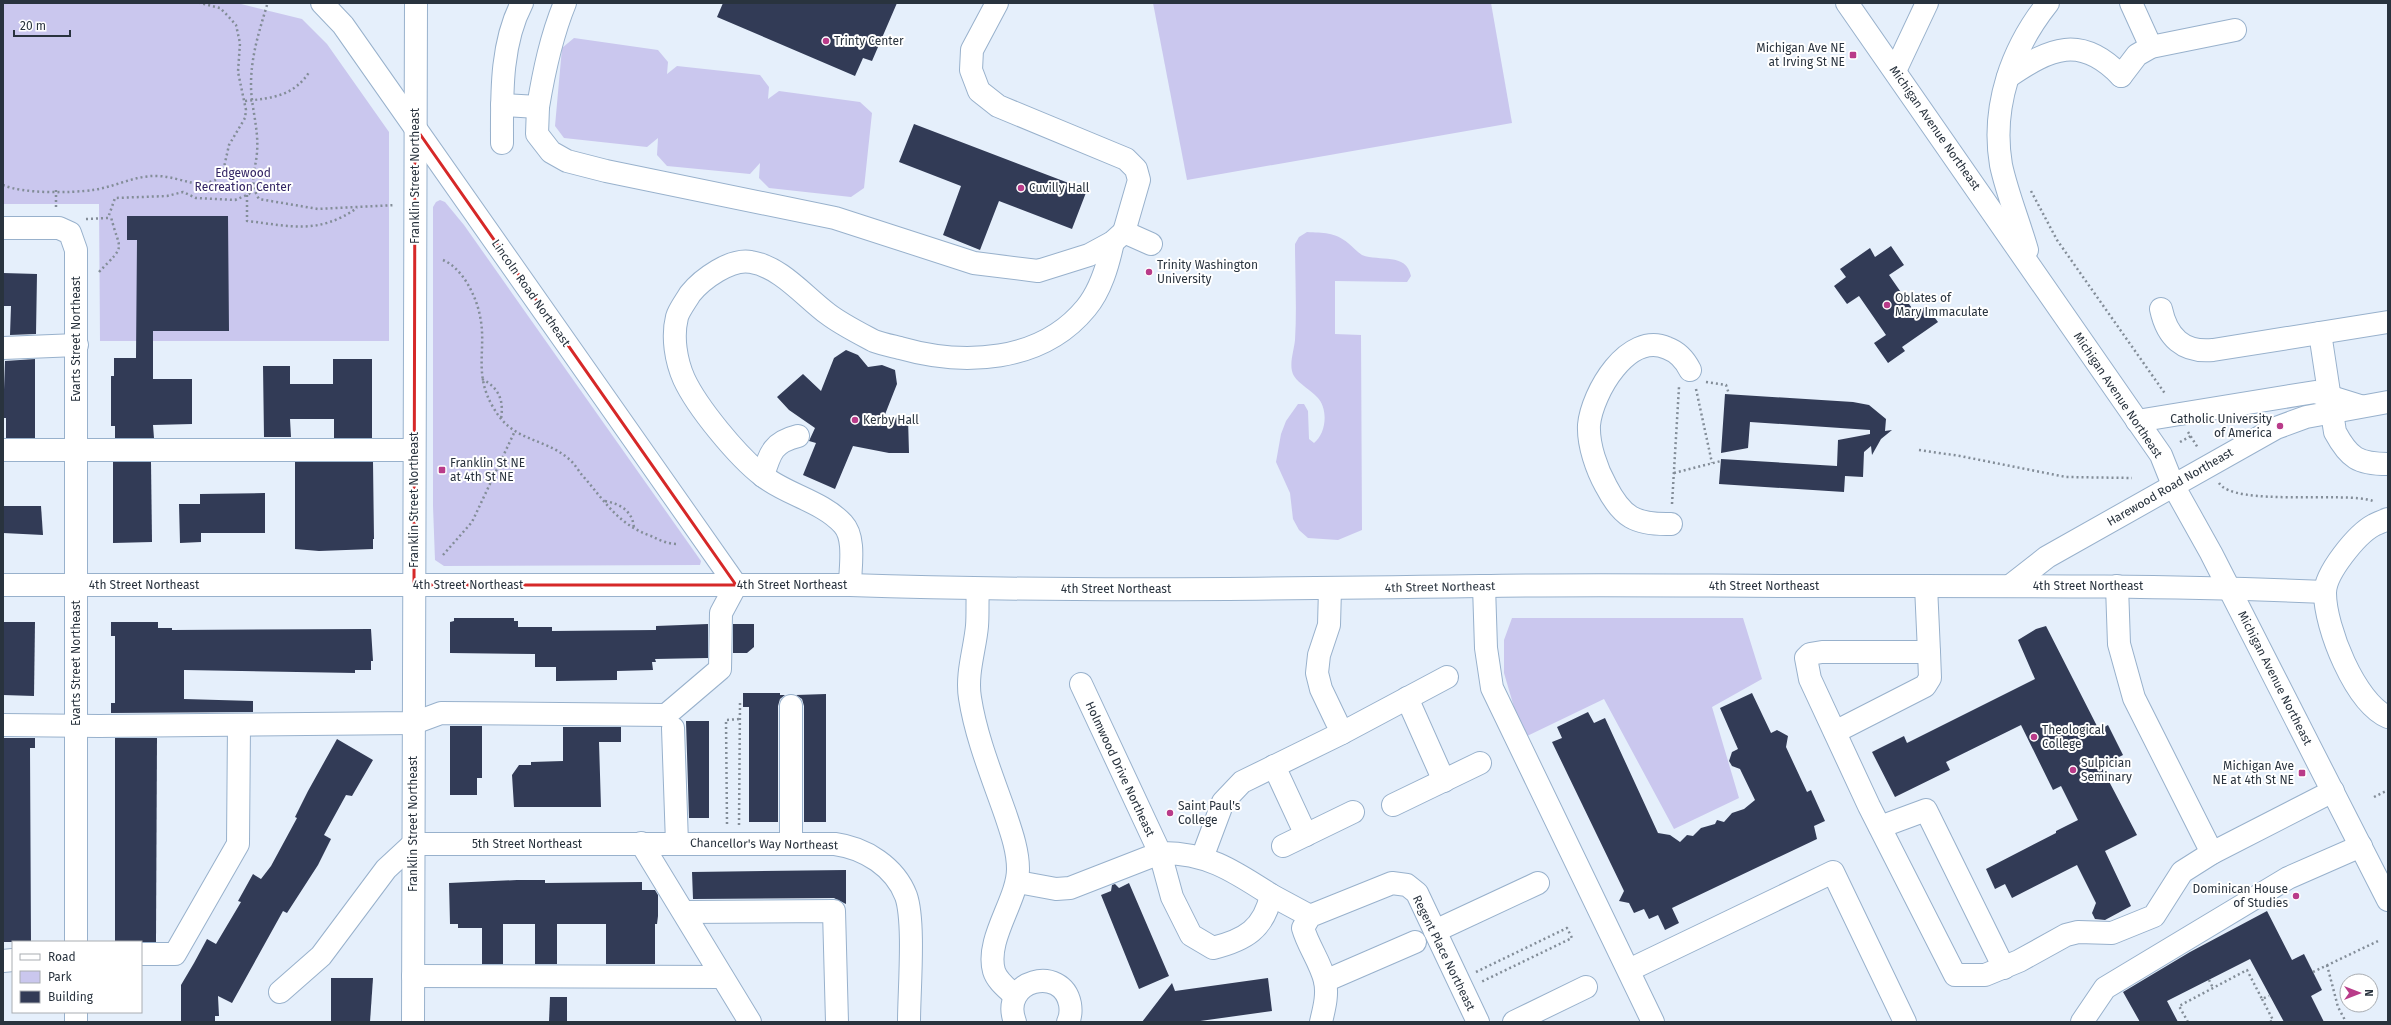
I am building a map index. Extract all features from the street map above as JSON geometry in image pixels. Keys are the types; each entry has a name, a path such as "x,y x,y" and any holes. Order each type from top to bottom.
{"street":[{"name":"Lincoln Road Northeast","path":"322,3 339,20 736,585"},
{"name":"Franklin Street Northeast","path":"413,1022 416,3"},
{"path":"502,143 502,105 505,56 517,12 522,3"},
{"path":"565,3 555,26 546,60 538,107 537,134 551,152 567,161 606,171 835,218 974,263 1038,271 1089,255 1118,237 1151,244"},
{"path":"850,585 850,543 845,525 825,510 763,476 720,433 684,380 677,359 675,338 677,316 691,293 706,276 732,265 748,261 766,265 829,316 876,341 918,353 956,358 999,356 1027,350 1056,336 1087,308 1106,271 1139,180 1136,169 1126,159 998,106 980,91 971,70 972,50 997,3"},
{"name":"Michigan Avenue Northeast","path":"1847,3 2161,455 2173,484 2229,588 2388,900"},
{"path":"1895,72 1927,3"},
{"path":"2034,271 2004,177 1999,149 1999,119 2008,77 2021,42 2048,3"},
{"path":"2131,3 2151,47"},
{"path":"2008,77 2044,55 2076,50 2101,58 2121,76 2137,55 2151,47 2235,30"},
{"path":"502,105 538,107"},
{"name":"Evarts Street Northeast","path":"3,228 59,228 70,233 76,250 76,941"},
{"path":"2161,309 2170,333 2183,345 2196,350 2213,350 2388,322"},
{"path":"2320,333 2335,432 2343,447 2355,460 2373,464 2388,464"},
{"path":"3,348 77,345"},
{"path":"1671,524 1638,521 1618,507 1604,483 1597,464 1590,437 1589,425 1602,388 1625,356 1644,346 1662,346 1681,356 1692,380"},
{"path":"2136,421 2315,392 2331,404 2360,406 2388,402"},
{"name":"Harewood Road Northeast","path":"2010,586 2047,557 2173,484 2276,428 2306,417 2331,404"},
{"path":"763,476 771,452 784,439 798,436"},
{"path":"3,450 414,450"},
{"path":"2388,519 2373,525 2354,542 2330,577 2325,592 2332,630 2348,673 2368,701 2381,714 2388,717"},
{"name":"4th Street Northeast","path":"3,585 850,585 978,589 1330,589 1484,586 2117,586 2229,588 2325,592"},
{"path":"3,725 76,726 414,723 441,713 666,715 720,669 721,613 736,585"},
{"path":"1484,586 1486,648 1492,688 1653,1022"},
{"path":"1835,732 1925,686 1930,678 1926,586"},
{"path":"2117,586 2119,644 2134,698 2212,853"},
{"path":"978,589 977,626 970,676 970,696 976,726 1014,841 1018,867 1018,882 1000,926 994,952 994,971 1002,984 1015,996"},
{"path":"1330,589 1329,625 1319,655 1317,673 1321,689 1342,733"},
{"path":"1930,652 1822,652 1810,654 1806,658 1806,664 1810,679 1880,827 1955,976 1984,975 2004,968 2066,935 2078,932 2112,934 2154,916 2182,872 2212,853 2333,791"},
{"path":"1202,858 1223,802 1242,782 1342,733 1447,676"},
{"name":"Holmwood Drive Northeast","path":"1080,684 1160,853 1172,897 1191,935 1213,948 1234,943 1253,931 1269,902"},
{"path":"1407,698 1444,781"},
{"path":"791,706 791,844"},
{"path":"142,954 175,954 238,844 239,725"},
{"path":"673,728 677,843"},
{"path":"1393,804 1480,764"},
{"path":"1274,766 1306,835"},
{"path":"1880,827 1926,810 2004,968"},
{"path":"1283,846 1353,812"},
{"path":"642,843 750,1022"},
{"name":"Chancellor's Way Northeast","path":"642,843 846,845 864,851 877,860 896,878 906,896 910,922 909,1022"},
{"name":"5th Street Northeast","path":"414,844 642,843"},
{"path":"280,992 321,956 386,868 414,844"},
{"path":"2082,1022 2105,988 2288,878 2361,846"},
{"path":"1018,882 1056,889 1070,888 1160,853 1181,853 1202,858 1224,866 1269,902 1307,922 1306,939 1325,981 1326,1003 1321,1022"},
{"path":"1629,970 1833,872 1905,1022"},
{"name":"Regent Place Northeast","path":"1307,922 1392,883 1407,885 1417,893 1478,1022"},
{"path":"1435,931 1538,883"},
{"path":"684,912 834,911 837,1022"},
{"path":"1325,981 1415,942"},
{"path":"413,976 722,977"},
{"path":"1015,1022 1012,1006 1015,996 1020,989 1033,982 1048,981 1056,984 1069,999 1071,1009 1068,1022"},
{"path":"1514,1022 1586,987"}],"path":[{"path":"3,184 23,191 93,190 146,176 171,177 201,184 214,181 222,176 229,144 245,118 245,101 238,72 240,43 236,25 220,8 200,3"},
{"path":"267,5 256,38 251,86 256,117 257,152 253,189 259,198 269,202 318,209 395,205"},
{"path":"245,101 276,98 285,94 298,86 310,71"},
{"path":"2029,186 2041,213 2057,240 2166,396"},
{"path":"99,272 119,252 120,247 110,216 112,203 116,198 167,196 183,192 196,198 235,200 246,195 253,189"},
{"path":"56,190 56,207"},
{"path":"246,195 247,221 289,227 332,223 358,208"},
{"path":"86,219 102,220 110,216"},
{"path":"443,260 456,268 469,289 480,315 482,378 493,408 501,419 514,433 545,445 569,459 615,515 634,530 677,544"},
{"path":"482,378 497,390 501,398 501,419"},
{"path":"1692,380 1722,383 1726,385 1729,394"},
{"path":"1692,380 1712,463"},
{"path":"1671,524 1674,473 1692,380"},
{"path":"2188,431 2199,450"},
{"path":"443,555 472,522 514,433"},
{"path":"2180,442 2191,436"},
{"path":"1919,450 1960,456 2066,477 2132,478"},
{"path":"1674,473 1721,461"},
{"path":"2221,486 2225,489 2236,492 2294,499 2362,497 2373,501"},
{"path":"605,501 623,506 630,515 634,530"},
{"path":"739,829 740,703"},
{"path":"726,829 726,720 740,719"},
{"path":"2374,797 2388,790"},
{"path":"1475,973 1567,928 1572,938 1480,982"},
{"path":"2313,972 2378,941"},
{"path":"2327,965 2338,1008 2346,1022"},
{"path":"2188,1022 2179,1006 2247,970 2273,1020 2270,1022"},
{"path":"2209,980 2213,988"},
{"path":"2262,999 2269,996"}],"highlighted area":[{"path":"415,127 736,585 414,585"}],"green space":[{"name":"Edgewood Recreation Center","path":"3,3 237,3 302,19 327,44 389,132 389,341 100,341 99,204 3,204"},
{"path":"1153,3 1491,3 1512,123 1187,180"},
{"path":"574,38 658,50 668,62 667,74 677,66 760,75 769,87 768,99 779,91 860,102 872,113 864,188 851,197 769,188 759,178 760,163 750,174 667,166 657,155 658,138 647,147 564,138 555,126 562,48"},
{"path":"440,200 445,202 464,225 701,561 700,565 444,566 435,560 433,506 433,207 436,202"},
{"path":"1307,232 1334,235 1343,239 1362,255 1398,261 1408,268 1411,276 1407,282 1335,281 1335,334 1361,335 1362,530 1338,540 1308,538 1299,530 1293,519 1290,493 1276,462 1281,434 1286,421 1298,404 1304,404 1308,411 1309,439 1314,443 1321,434 1324,421 1321,402 1296,379 1291,368 1296,328 1295,244 1299,237"},
{"path":"1512,618 1743,618 1762,679 1712,707 1739,798 1674,829 1604,699 1523,738 1504,673 1504,640"}],"building":[{"name":"Trinty Center","path":"723,3 897,3 872,61 863,58 855,76 717,17"},
{"name":"Cuvilly Hall","path":"914,124 1087,190 1072,229 999,201 980,250 943,235 961,186 899,162"},
{"name":"Edgewood Recreation Center","path":"127,216 228,216 229,331 153,331 153,379 192,379 192,424 153,425 154,438 115,438 115,426 111,426 111,376 114,376 114,358 136,358 137,240 127,240"},
{"name":"Oblates of Mary Immaculate","path":"1891,246 1904,265 1889,275 1916,314 1926,306 1938,322 1902,347 1905,351 1888,363 1874,343 1886,335 1859,296 1847,304 1834,286 1846,277 1840,269 1870,248 1875,257"},
{"path":"3,273 37,274 36,334 10,335 11,306 3,306"},
{"name":"Kerby Hall","path":"846,350 858,355 868,367 882,365 895,370 897,384 884,417 908,418 909,453 889,453 853,446 835,489 803,475 816,443 809,441 815,428 789,410 777,397 803,374 821,391 834,358"},
{"path":"35,359 35,438 6,438 6,418 3,418 5,361"},
{"path":"333,359 372,359 372,438 334,438 334,419 290,419 291,437 264,437 263,366 290,366 290,384 333,384"},
{"path":"1725,394 1853,402 1869,405 1886,419 1885,431 1892,430 1881,439 1872,455 1871,446 1864,452 1863,477 1845,476 1844,492 1719,484 1721,459 1837,466 1838,440 1870,434 1870,430 1750,422 1748,448 1721,453"},
{"path":"113,462 151,462 152,542 113,543"},
{"path":"295,462 373,462 373,549 319,551 295,549"},
{"path":"265,493 265,533 201,533 201,542 180,543 179,504 200,504 200,494"},
{"path":"3,506 41,506 43,535 3,533"},
{"path":"454,618 514,618 514,621 518,621 518,627 552,627 552,631 656,630 656,626 708,624 708,658 655,659 656,662 652,662 653,670 617,671 617,680 556,681 556,667 535,667 535,654 450,653 450,622 454,621"},
{"path":"3,622 35,622 34,696 3,695"},
{"path":"111,622 158,622 158,628 172,628 172,630 371,629 373,661 371,661 371,670 355,670 355,673 184,670 184,699 253,701 253,712 111,713 111,703 115,703 115,636 111,636"},
{"path":"733,624 754,624 754,647 747,653 733,653"},
{"name":"Sulpician Seminary","path":"2046,626 2099,730 2108,725 2123,755 2101,766 2137,835 2105,851 2131,906 2105,920 2095,919 2092,913 2096,903 2077,865 2012,898 2005,884 1995,889 1986,869 2078,820 2061,786 2053,790 2021,725 1946,762 1950,770 1895,797 1872,752 1904,736 1907,743 2035,679 2018,640 2036,629"},
{"path":"743,693 780,693 780,695 785,695 780,699 778,706 778,822 749,822 749,707 743,707"},
{"path":"1752,693 1771,733 1777,730 1788,736 1786,747 1807,792 1811,790 1825,821 1814,826 1817,839 1672,908 1679,923 1665,930 1658,915 1649,919 1644,909 1634,913 1629,903 1619,901 1624,891 1552,742 1562,738 1557,727 1588,712 1594,723 1605,718 1658,833 1670,835 1680,842 1687,835 1693,836 1701,828 1715,824 1717,820 1724,822 1732,813 1744,809 1755,800 1740,769 1732,766 1729,761 1732,752 1738,749 1720,708"},
{"path":"826,694 826,822 804,822 804,706 802,699 796,695"},
{"path":"686,721 709,721 709,818 689,818"},
{"path":"450,726 482,726 482,778 477,778 477,795 450,795"},
{"path":"563,727 621,727 621,742 599,742 601,807 514,807 512,775 519,765 531,765 531,762 563,761"},
{"path":"3,738 35,738 35,748 30,748 31,941 3,942"},
{"path":"115,738 157,738 156,942 115,941"},
{"path":"337,739 373,760 352,796 346,795 324,835 331,839 318,865 287,913 283,911 232,1003 218,996 219,1016 215,1016 215,1022 181,1022 181,985 207,939 216,944 241,902 238,901 253,874 261,879 271,866 297,818 295,817 308,791"},
{"path":"846,870 846,904 834,898 693,899 692,872"},
{"path":"545,880 545,883 642,882 642,890 655,890 658,895 658,916 657,924 655,924 655,964 606,964 606,924 557,924 557,964 535,964 535,924 503,924 503,964 482,964 482,928 458,928 458,924 450,924 449,883"},
{"path":"1129,883 1169,976 1139,989 1101,895 1111,891 1112,885 1115,884 1119,888"},
{"path":"2267,911 2292,960 2304,954 2322,990 2311,996 2324,1022 2284,1022 2250,959 2167,1001 2178,1022 2140,1022 2123,992 2190,952"},
{"path":"331,978 373,978 370,1022 331,1022"},
{"path":"1268,978 1272,1011 1193,1022 1142,1022 1172,983 1175,991"},
{"path":"550,997 567,997 567,1022 549,1022"}],"place":[{"name":"Trinty Center","path":"826,41"},
{"name":"Michigan Ave NE at Irving St NE","path":"1853,55"},
{"name":"Cuvilly Hall","path":"1021,188"},
{"name":"Trinity Washington University","path":"1149,272"},
{"name":"Oblates of Mary Immaculate","path":"1887,305"},
{"name":"Kerby Hall","path":"855,420"},
{"name":"Catholic University of America","path":"2280,426"},
{"name":"Franklin St NE at 4th St NE","path":"442,470"},
{"name":"Theological College","path":"2034,737"},
{"name":"Sulpician Seminary","path":"2073,770"},
{"name":"Michigan Ave NE at 4th St NE","path":"2302,773"},
{"name":"Saint Paul's College","path":"1170,813"},
{"name":"Dominican House of Studies","path":"2296,896"}]}
